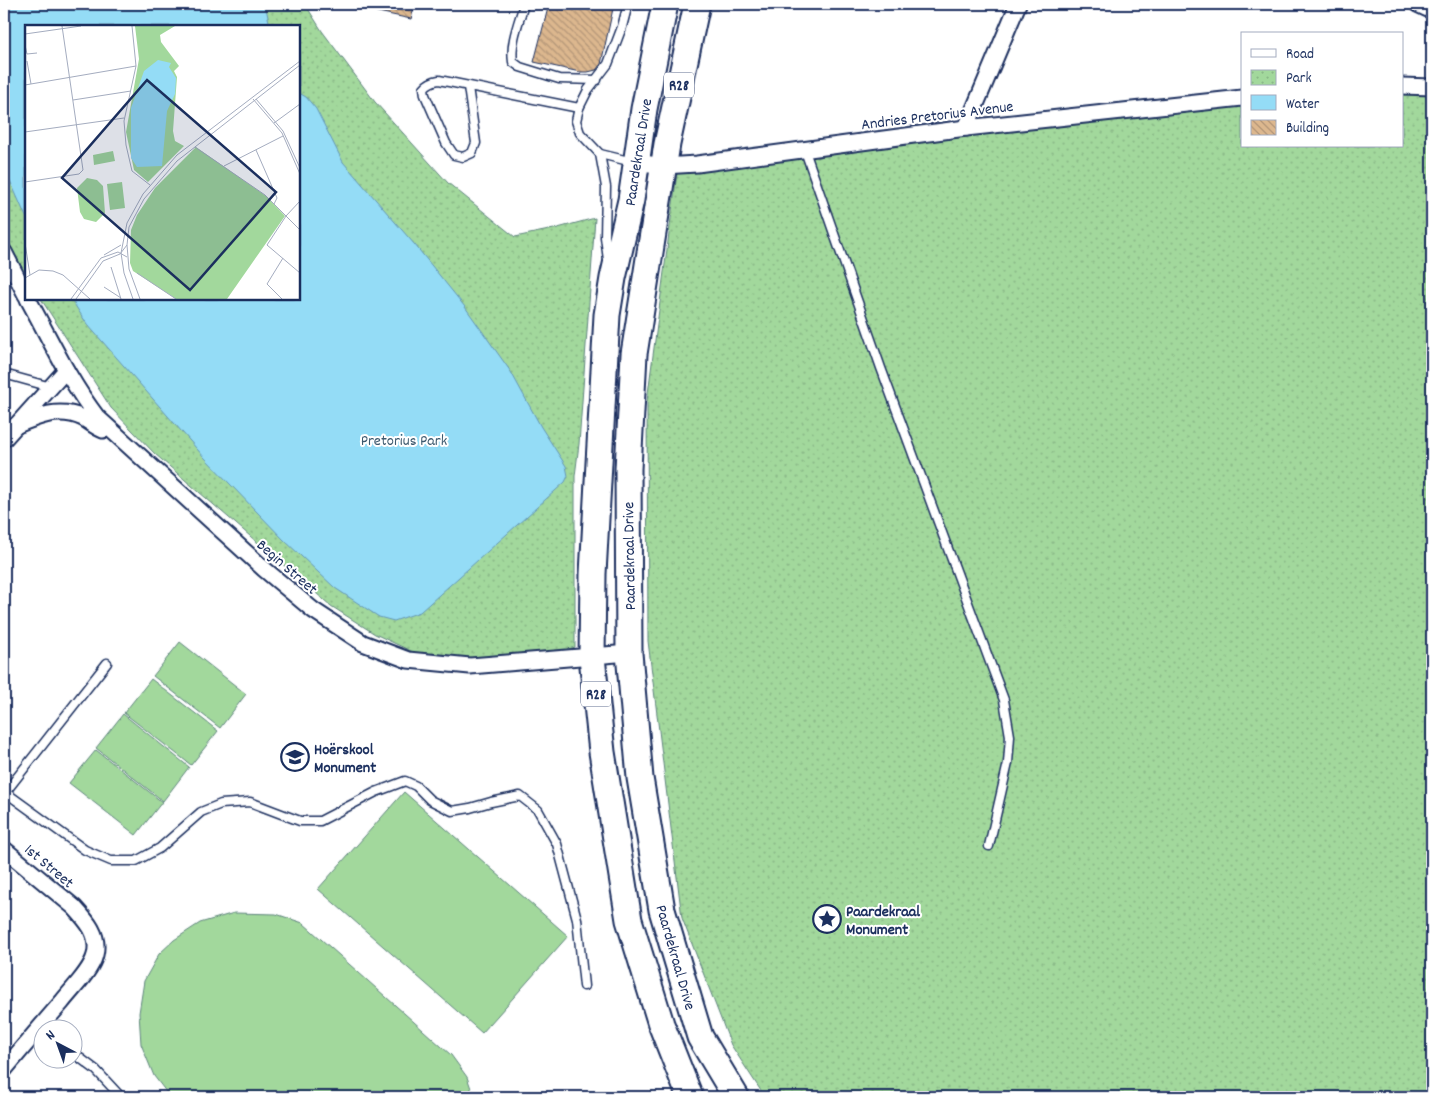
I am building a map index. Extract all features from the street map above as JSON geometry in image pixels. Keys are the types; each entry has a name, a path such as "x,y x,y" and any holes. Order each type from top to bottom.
{"main road":[{"name":"Paardekraal Drive","path":"665,4 607,315 598,459 593,574 592,657 602,752 629,920 661,1024 690,1097"},
{"name":"Paardekraal Drive","path":"697,4 663,166 634,354 628,468 629,653 640,778 662,910 700,1037 736,1097"}],"street":[{"path":"966,128 1018,4"},
{"path":"1417,4 1432,11"},
{"path":"1404,86 1432,87"},
{"name":"Andries Pretorius Avenue","path":"637,162 663,166 697,164 804,148 966,128 1241,98"},
{"path":"4,252 25,293"},
{"name":"Begin Street","path":"29,300 78,391 98,417 271,575 313,610 363,643 408,660 470,666 629,653"},
{"path":"4,439 66,370"},
{"path":"15,426 38,416 64,413 84,419 97,428 117,433"},
{"name":"1st Street","path":"4,849 74,908 91,926 95,938 95,955 84,975 50,1018"},
{"name":"1st Street","path":"4,1070 32,1040"}],"lane":[{"path":"524,4 514,39 513,62 520,67 559,79 597,80"},
{"path":"613,278 607,258 605,237 606,187 600,154 580,133 576,121 579,108 588,90 608,64 622,28 628,4"},
{"path":"468,87 476,143 472,153 467,156 458,157 454,155 446,142 428,104 424,88 428,84 439,80 579,108"},
{"path":"804,148 881,368 1004,700 1010,736 1008,763 989,846"},
{"path":"600,154 637,162"},
{"path":"4,374 51,387"},
{"path":"107,663 4,793 85,850 111,861 136,861 160,848 201,812 221,804 250,802 300,821 320,821 376,792 405,781 416,786 430,800 452,810 470,808 520,796 538,810 557,844 577,919 584,986"},
{"path":"82,1060 96,1070 121,1097"}],"green space":[{"name":"Pretorius Park","path":"4,4 305,4 322,31 375,102 448,183 515,237 595,218 579,444 575,476 575,647 565,650 478,658 442,658 413,652 375,634 331,606 155,454 111,408 42,300 300,300 300,25 25,25 25,274 4,234"},
{"path":"1404,88 1432,90 1432,1097 765,1097 731,1045 682,918 648,641 647,401 679,158 1241,103 1241,148 1404,148"},
{"path":"180,642 246,694 220,728 153,676"},
{"path":"151,679 218,731 191,765 124,713"},
{"path":"123,714 189,767 163,801 96,748"},
{"path":"96,750 162,802 136,835 69,783"},
{"path":"404,792 568,936 482,1033 318,889"},
{"path":"234,913 276,914 303,923 451,1055 467,1077 474,1097 170,1097 154,1076 141,1044 139,1013 144,981 159,954 174,940 200,923"}],"water":[{"path":"4,4 265,4 270,25 25,25 25,215 4,167"},
{"path":"300,94 306,97 316,109 343,162 415,245 465,307 511,372 541,427 566,466 568,476 565,482 420,612 394,621 379,617 335,588 284,540 204,457 87,324 72,300 300,300"}],"building":[{"path":"364,4 415,4 411,19 364,9"},
{"path":"549,4 614,4 601,64 596,70 580,72 534,62"}],"place":[{"name":"Hoërskool Monument","path":"295,757"},
{"name":"Paardekraal Monument","path":"827,919"}]}
